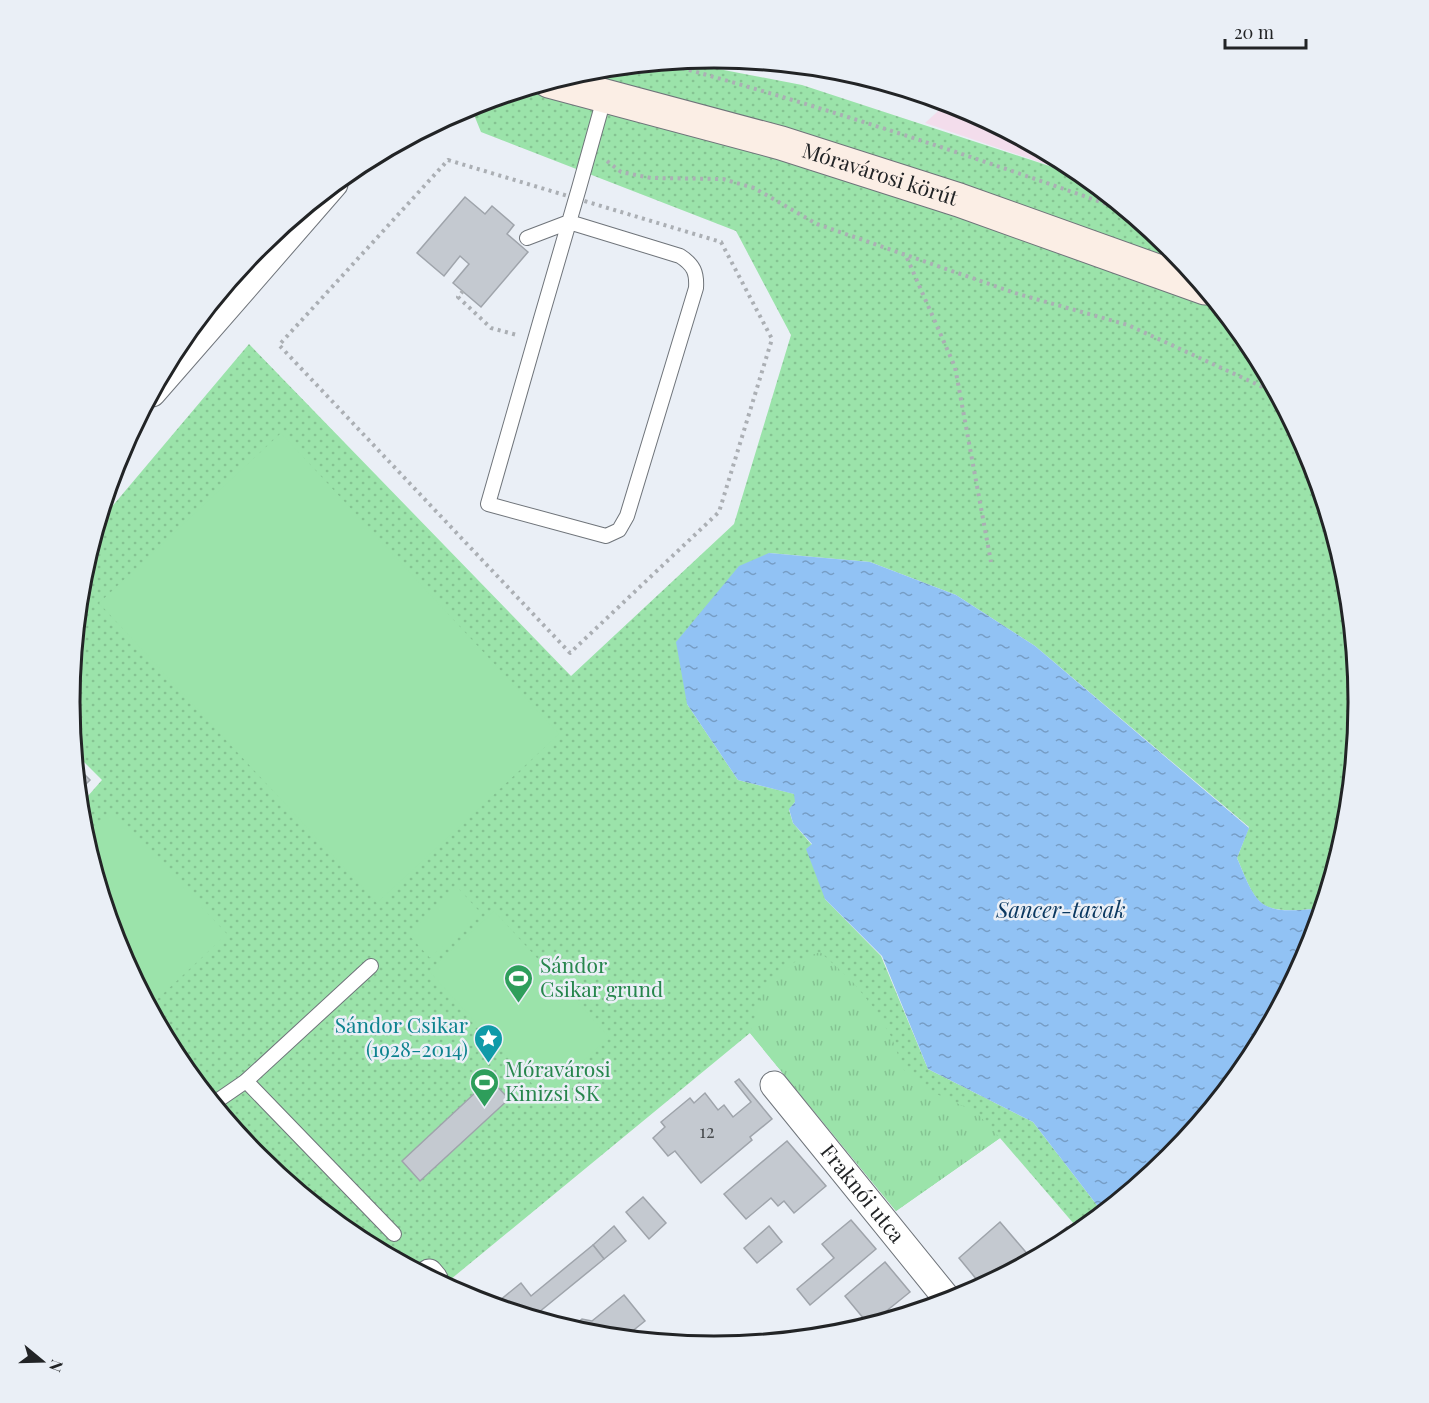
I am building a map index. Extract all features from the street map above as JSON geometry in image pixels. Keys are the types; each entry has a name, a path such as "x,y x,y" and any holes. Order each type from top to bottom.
{"main road":[{"name":"Móravárosi körút","path":"566,86 781,142 959,200 1191,283"}],"street":[{"path":"181,358 281,239"},
{"name":"Fraknói utca","path":"774,1085 942,1293"}],"lane":[{"path":"527,238 569,222 680,256 689,262 696,274 696,288 627,516 619,530 606,536 488,504 569,222 605,96"},
{"path":"221,1098 246,1082 371,966"},
{"path":"246,1082 394,1234"}],"path":[{"path":"685,69 771,92 950,149 1106,204"},
{"path":"590,148 621,172 651,178 723,179 754,188 817,224 907,257 1128,326 1266,388"},
{"path":"907,257 956,367 991,562"},
{"path":"463,291 458,297 492,328 535,340"}],"shaded area":[{"path":"940,109 995,133 1058,168 925,123"}],"green space":[{"path":"714,68 802,85 1060,169 1067,174 1133,225 1163,253 1217,316 1242,349 1264,385 1300,459 1327,537 1343,619 1347,660 1347,743 1343,784 1327,866 1313,909 1280,910 1262,903 1249,886 1237,858 1249,827 1035,646 956,595 870,562 769,553 687,704 738,780 795,794 795,802 789,810 793,823 812,845 825,899 881,956 928,1069 1033,1122 1098,1206 1074,1224 1000,1138 896,1211 750,1033 452,1278 397,1251 362,1229 296,1178 238,1120 187,1054 165,1018 146,982 114,905 93,825 88,796 102,780 84,762 80,702 86,619 102,537 111,508 249,344 571,676 734,524 791,335 736,231 481,132 474,115 550,89 632,73"},
{"path":"281,433 559,734 377,903 99,603"},
{"path":"113,812 227,934 156,1001 129,944 114,905 94,830"},
{"path":"458,888 480,912 430,958 408,934"},
{"name":"Sándor Csikar grund","path":"494,911 609,1037 544,1097 429,971"},
{"path":"820,952 852,981 874,1008 892,1038 903,1069 928,1090 976,1112 1000,1138 896,1211 750,1033 764,987 796,961"}],"water":[{"name":"Sancer-tavak","path":"769,553 870,562 956,595 1035,646 1249,828 1237,858 1255,896 1262,903 1281,910 1313,909 1283,982 1242,1054 1191,1120 1163,1150 1133,1178 1098,1206 1033,1122 928,1069 882,956 825,899 806,849 812,844 793,823 789,809 795,802 794,794 738,780 687,704 676,642 739,566"}],"building":[{"path":"465,197 485,214 492,206 514,225 507,234 528,252 481,307 453,283 469,264 460,256 444,276 417,253"},
{"path":"490,1079 509,1099 420,1181 402,1161"},
{"path":"739,1079 772,1119 750,1137 752,1140 701,1183 675,1151 668,1156 653,1138 665,1127 661,1122 690,1098 694,1103 705,1093 718,1110 724,1105 733,1117 751,1102 735,1082"},
{"path":"787,1141 826,1186 794,1213 784,1201 778,1206 771,1198 746,1219 724,1194"},
{"path":"643,1197 666,1223 649,1239 626,1212"},
{"path":"851,1220 876,1249 810,1305 797,1289 834,1258 822,1244"},
{"path":"1000,1222 1027,1253 976,1279 959,1258"},
{"path":"614,1226 626,1241 604,1259 593,1245"},
{"path":"769,1226 782,1242 757,1263 744,1248"},
{"path":"593,1245 604,1259 540,1311 502,1299 521,1283 531,1296"},
{"path":"885,1262 910,1292 885,1312 863,1318 845,1296"},
{"path":"624,1295 645,1321 634,1330 580,1321 592,1321"}],"place":[{"name":"Sándor Csikar grund","path":"519,1004"},
{"name":"Sándor Csikar (1928-2014)","path":"489,1064"},
{"name":"Móravárosi Kinizsi SK","path":"484,1108"}]}
